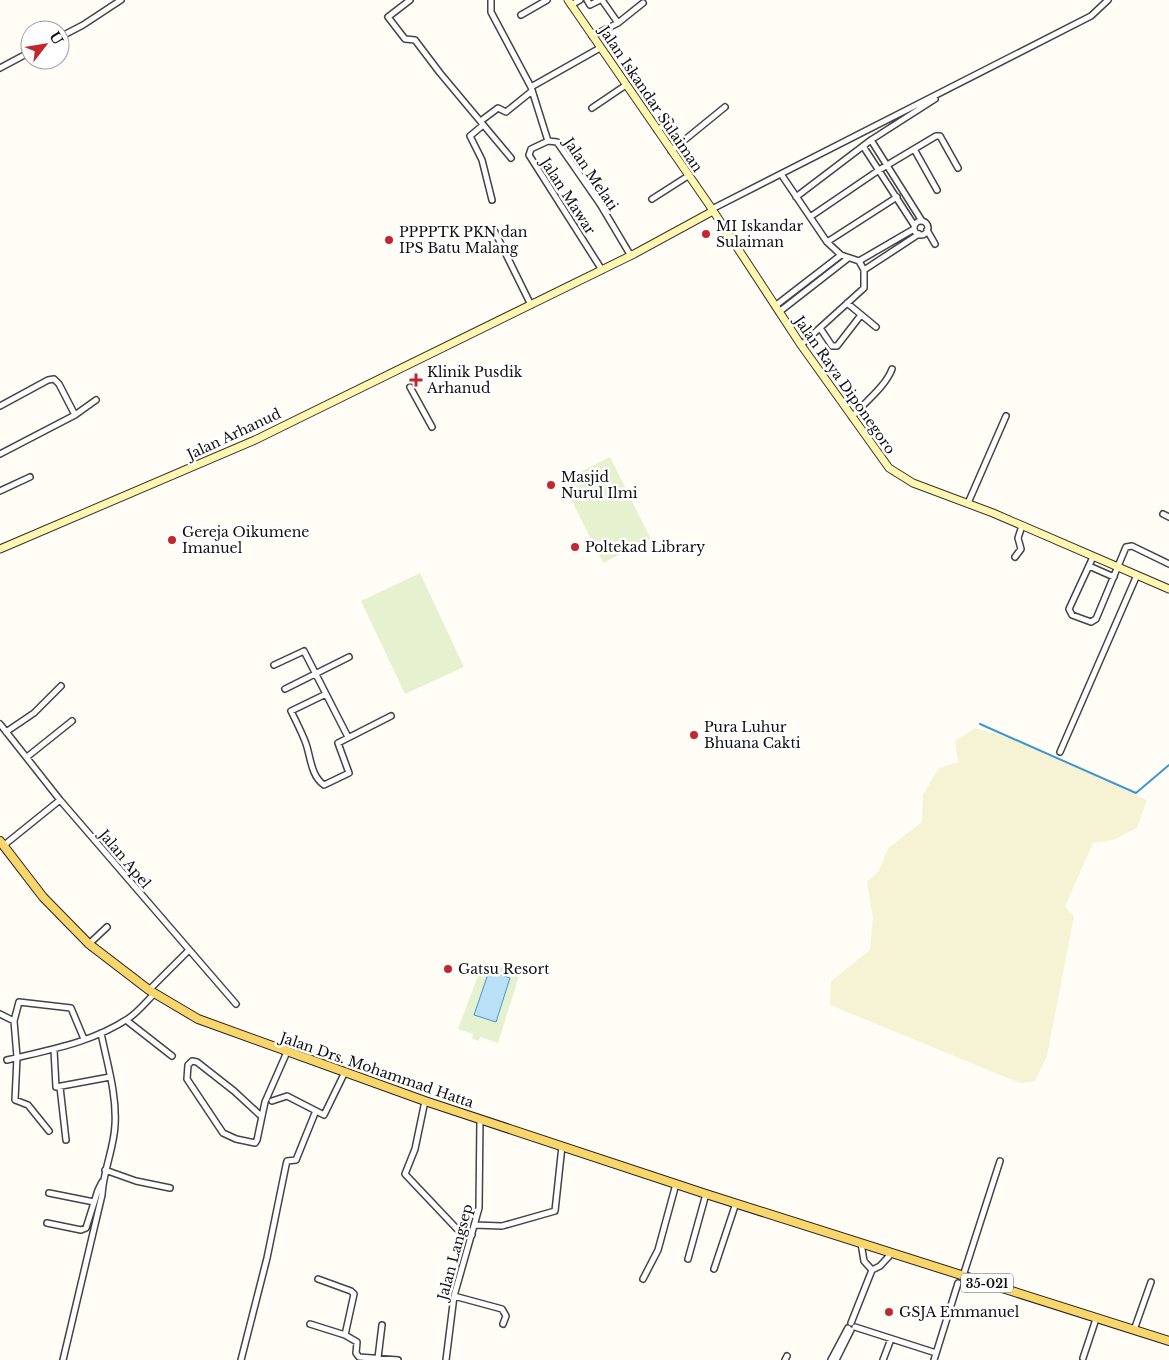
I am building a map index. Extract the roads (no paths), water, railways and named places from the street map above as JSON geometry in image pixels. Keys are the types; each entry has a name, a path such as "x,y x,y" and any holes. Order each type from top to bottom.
{"main road":[{"name":"Jalan Drs. Mohammad Hatta","path":"2,844 43,897 89,944 152,992 198,1019 344,1074 706,1194 862,1243"},
{"name":"35-021","path":"862,1243 961,1279 1169,1341"}],"street":[{"path":"70,32 121,0"},
{"path":"410,0 388,17 405,39 415,40 511,158"},
{"name":"Jalan Melati","path":"491,0 491,12 531,89 548,141 557,142 594,196 631,256"},
{"path":"521,15 547,0"},
{"path":"570,2 580,0"},
{"path":"586,0 590,6 601,0 618,23"},
{"path":"712,210 1091,16 1108,0"},
{"name":"Jalan Iskandar Sulaiman","path":"570,2 712,210"},
{"path":"592,36 618,23 643,4"},
{"path":"482,120 498,108 506,112 531,89 600,48"},
{"path":"0,68 20,57"},
{"path":"592,108 626,85"},
{"path":"796,197 871,140 935,99"},
{"path":"671,151 726,107"},
{"path":"482,120 482,126 470,136 482,160 492,200"},
{"path":"657,130 670,121"},
{"path":"810,217 886,165 938,136 958,168"},
{"path":"871,140 922,221 926,224 927,230 935,244"},
{"name":"Jalan Mawar","path":"548,141 531,149 529,155 602,270"},
{"path":"863,146 919,234"},
{"path":"914,149 938,190"},
{"path":"652,199 688,176"},
{"path":"783,177 827,242 847,259 859,261 922,221"},
{"path":"827,242 896,197"},
{"name":"Jalan Arhanud","path":"0,549 255,440 415,360 475,333 631,256 712,210"},
{"name":"Jalan Raya Diponegoro","path":"712,210 801,345 893,472 922,487 968,503 1169,589"},
{"path":"493,228 531,305"},
{"path":"864,270 927,230"},
{"path":"777,309 841,255"},
{"path":"777,309 847,259"},
{"path":"801,345 864,288 864,270 859,261"},
{"path":"832,262 837,267"},
{"path":"847,303 876,327"},
{"path":"820,328 832,346 837,346 862,315"},
{"path":"852,417 877,389 888,381 892,369"},
{"path":"0,406 48,380 54,379 59,384 74,415"},
{"path":"410,387 432,427"},
{"path":"0,454 74,415 96,400"},
{"path":"968,503 1006,416"},
{"path":"0,491 30,477"},
{"path":"1163,514 1169,517"},
{"path":"1015,557 1022,549 1018,538 1022,526"},
{"path":"1093,557 1069,609 1072,615 1091,622 1096,619 1124,548 1128,546 1169,564"},
{"path":"1089,566 1114,577"},
{"path":"1060,752 1137,575"},
{"path":"274,665 304,651 348,737"},
{"path":"285,690 349,657"},
{"path":"6,732 34,713 61,686"},
{"path":"326,694 291,711 306,744 309,759 322,784 326,785 349,773 338,743 391,716"},
{"path":"27,757 72,721"},
{"name":"Jalan Apel","path":"0,724 60,800 188,951 236,1004"},
{"path":"2,844 60,800"},
{"path":"89,944 107,927"},
{"path":"7,1060 54,1050 101,1032 128,1019 188,951"},
{"path":"49,1131 28,1105 15,1100 17,1057 14,1021 19,1002 67,1006 74,1012 84,1039"},
{"path":"0,1014 14,1021"},
{"path":"128,1019 172,1056"},
{"path":"62,1360 102,1195 105,1170 115,1126 110,1076 101,1032"},
{"path":"54,1050 55,1086 60,1088 110,1076"},
{"path":"262,1114 197,1062 190,1062 186,1079 224,1134 255,1143 265,1102 287,1052"},
{"path":"272,1101 287,1096 315,1113 324,1115 344,1074"},
{"path":"60,1088 66,1140"},
{"path":"425,1101 415,1149 406,1174 457,1229 472,1235"},
{"path":"241,1360 267,1258 286,1164 296,1160 315,1113"},
{"name":"Jalan Langsep","path":"446,1360 454,1296 470,1245 480,1197 480,1119"},
{"path":"475,1225 502,1226 551,1214 555,1211 562,1146"},
{"path":"934,1360 1000,1161"},
{"path":"105,1170 136,1181 170,1188"},
{"path":"48,1223 84,1230 88,1226 94,1202 103,1182"},
{"path":"643,1279 658,1250 676,1184"},
{"path":"49,1193 94,1202"},
{"path":"688,1259 706,1194"},
{"path":"714,1269 736,1203"},
{"path":"862,1243 864,1261 872,1270"},
{"path":"836,1360 851,1327 872,1270 880,1266 892,1253"},
{"path":"318,1279 354,1292 345,1335"},
{"path":"1134,1330 1151,1282"},
{"path":"454,1296 502,1309 506,1316 504,1324"},
{"path":"1084,1358 1096,1318"},
{"path":"310,1324 345,1335 357,1342 356,1353 359,1357 398,1360"},
{"path":"378,1358 382,1325"},
{"path":"851,1327 936,1353"},
{"path":"832,1360 851,1327"},
{"path":"883,1360 891,1339"}],"water":[{"path":"489,971 510,978 496,1022 474,1015"}],"waterway":[{"path":"980,724 1136,793 1169,765"}],"place":[{"name":"MI Iskandar Sulaiman","path":"706,234"},
{"name":"PPPPTK PKN dan IPS Batu Malang","path":"389,240"},
{"name":"Klinik Pusdik Arhanud","path":"416,380"},
{"name":"Masjid Nurul Ilmi","path":"551,485"},
{"name":"Gereja Oikumene Imanuel","path":"172,540"},
{"name":"Poltekad Library","path":"575,547"},
{"name":"Pura Luhur Bhuana Cakti","path":"694,735"},
{"name":"Gatsu Resort","path":"448,969"},
{"name":"GSJA Emmanuel","path":"889,1312"}]}
